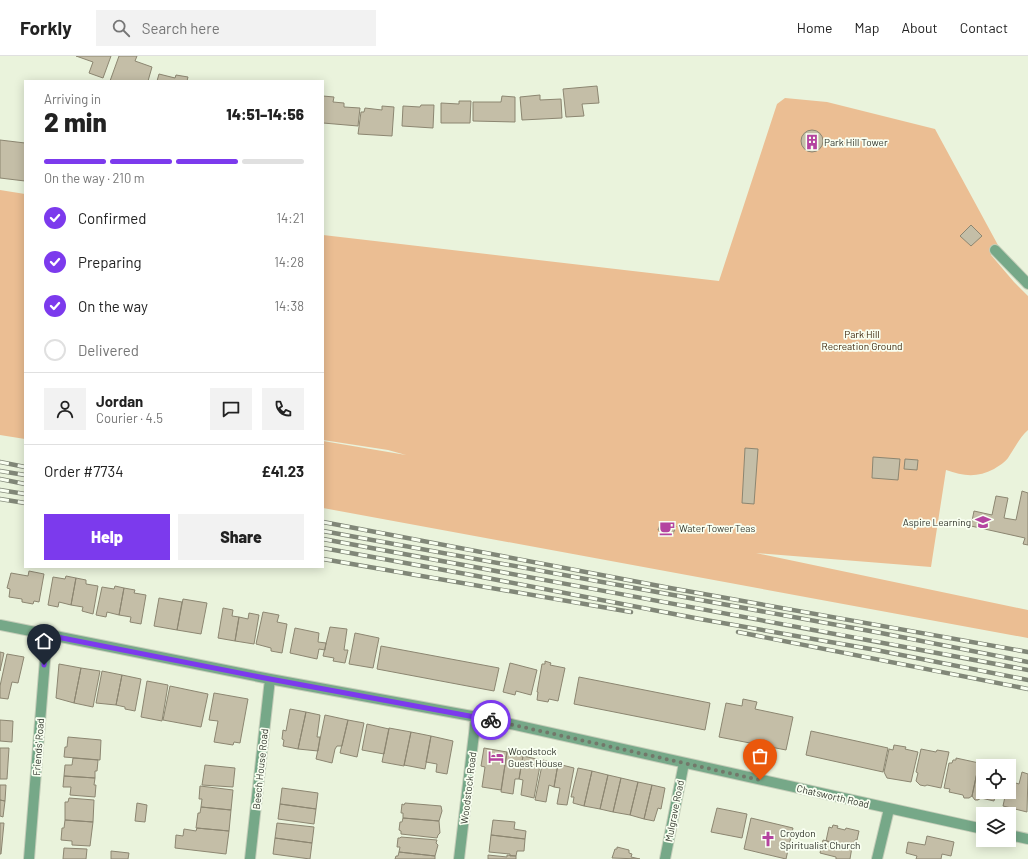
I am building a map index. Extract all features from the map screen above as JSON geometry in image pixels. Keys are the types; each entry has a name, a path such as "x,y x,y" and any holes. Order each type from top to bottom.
{"street":[{"path":"995,250 1028,284"},
{"name":"Chatsworth Road","path":"0,625 270,679 476,717 976,828"},
{"name":"Friends' Road","path":"29,859 47,635"},
{"name":"Beech House Road","path":"250,859 270,679"},
{"name":"Woodstock Road","path":"459,859 476,717"},
{"name":"Mulgrave Road","path":"665,859 684,763"},
{"path":"878,859 889,809"},
{"path":"1016,836 1028,839"}],"green space":[{"name":"Park Hill Recreation Ground","path":"785,98 827,102 935,129 999,247 991,255 1028,296 1028,430 1007,459 1002,464 988,472 976,475 964,475 946,470 931,567 756,553 1028,610 1028,638 324,508 324,441 406,455 388,450 324,440 324,235 719,281 777,104"},
{"path":"0,190 24,194 24,439 0,435"}],"building":[{"path":"76,56 111,56 103,78 89,73 93,62"},
{"path":"119,56 137,56 135,61 152,67 148,80 110,80"},
{"path":"159,74 175,78 176,75 188,77 187,80 157,80"},
{"path":"597,86 599,103 582,104 584,116 566,117 563,89"},
{"path":"540,95 540,100 561,99 562,118 522,120 520,97"},
{"path":"324,96 334,97 333,102 344,103 344,107 360,108 358,126 324,123"},
{"path":"502,96 515,97 515,122 473,121 473,102 501,102"},
{"path":"459,101 471,101 470,123 441,123 441,103 459,104"},
{"path":"421,105 434,105 433,128 402,126 403,106 420,107"},
{"path":"382,106 394,107 392,136 358,134 361,112 364,112 365,108 382,110"},
{"name":"Park Hill Tower","path":"812,130 820,133 823,141 820,149 812,152 804,149 801,141 804,133"},
{"path":"0,140 24,143 24,181 0,178"},
{"path":"971,225 982,236 971,246 960,236"},
{"path":"745,448 758,449 754,504 742,503"},
{"path":"873,457 900,459 898,480 872,478"},
{"path":"905,459 918,460 917,470 904,469"},
{"path":"1022,491 1028,493 1028,545 1023,544 1025,538 971,526 974,511 992,515 996,496 1008,498 1004,518 1016,520"},
{"name":"Water Tower Teas","path":"661,522 676,526 673,534 658,530"},
{"path":"29,571 44,574 39,602 34,601 33,604 22,602 22,599 9,597 10,589 7,588 11,573 28,576"},
{"path":"66,576 76,578 71,605 59,602 58,607 48,605 53,577 65,579"},
{"path":"76,578 86,580 86,584 98,586 93,614 82,611 83,607 71,605"},
{"path":"115,586 124,588 119,615 107,612 106,617 96,615 102,587 114,589"},
{"path":"124,588 135,590 134,593 146,595 141,624 130,622 131,617 119,615"},
{"path":"159,598 182,602 177,630 154,626"},
{"path":"183,599 207,603 201,634 177,630"},
{"path":"223,608 233,610 232,616 239,617 235,641 218,638"},
{"path":"263,612 279,615 277,622 287,624 282,653 271,651 271,648 256,644"},
{"path":"249,613 259,615 254,644 235,641 239,617 248,619"},
{"path":"330,627 347,629 344,650 348,650 345,663 333,661 334,658 323,656"},
{"path":"295,628 319,633 318,642 326,643 325,650 319,649 317,659 290,653"},
{"path":"355,633 379,638 373,668 349,664"},
{"path":"381,646 499,668 494,691 377,669"},
{"path":"0,652 4,653 0,671"},
{"path":"7,654 24,657 18,683 12,682 8,699 0,698 0,686"},
{"path":"545,661 551,663 550,665 565,668 558,701 549,699 548,702 537,700 542,664 545,664"},
{"path":"510,663 537,670 531,695 516,691 515,695 503,692"},
{"path":"59,664 81,668 74,703 56,698"},
{"path":"81,668 100,671 93,707 74,703"},
{"path":"102,671 122,675 116,705 96,703"},
{"path":"122,675 141,679 135,711 116,705"},
{"path":"579,677 710,703 705,730 574,704"},
{"path":"147,681 168,685 162,721 141,717"},
{"path":"170,686 208,694 201,727 163,720"},
{"path":"214,693 248,699 240,743 234,742 233,745 214,742 218,721 209,720"},
{"path":"743,699 757,702 755,709 793,717 786,750 719,737 726,703 742,706"},
{"path":"290,709 306,712 298,749 283,746 283,730 286,731"},
{"path":"306,712 320,715 317,737 320,737 318,751 298,749"},
{"path":"325,715 348,720 342,746 337,746 335,749 332,763 316,759"},
{"path":"0,720 13,721 12,742 0,741"},
{"path":"348,720 364,723 357,757 340,753"},
{"path":"367,724 389,729 384,754 362,750"},
{"path":"389,728 411,732 404,766 382,762"},
{"path":"811,731 888,748 883,772 806,755"},
{"path":"411,732 431,736 425,769 404,765"},
{"path":"431,736 453,741 447,774 436,772 437,764 426,762"},
{"path":"68,737 101,740 100,760 64,757"},
{"path":"894,745 906,747 905,749 918,752 911,782 887,778 884,772 889,749 893,750"},
{"path":"0,748 9,748 7,779 0,779"},
{"path":"484,748 507,752 501,790 482,787 485,767 481,766"},
{"path":"921,749 936,752 937,750 949,752 941,788 920,785 916,781 918,773 916,772"},
{"path":"507,752 523,756 519,779 515,779 513,794 501,792"},
{"path":"523,756 541,760 534,798 521,795 523,780 519,779"},
{"path":"73,758 98,760 95,778 64,776 65,765 72,765"},
{"path":"956,758 976,762 976,777 972,796 969,798 964,798 963,795 949,792 950,789 944,788 949,763 956,760"},
{"path":"543,760 558,764 554,787 549,785 546,802 535,800"},
{"path":"558,764 574,768 567,805 557,804 560,788 554,787"},
{"path":"205,765 235,768 233,787 202,785"},
{"path":"578,768 592,771 584,806 573,803 574,797 571,797"},
{"path":"592,771 608,775 600,809 584,806"},
{"path":"1022,772 1028,774 1027,812 1016,809 1016,807 1003,806 1004,799 1016,799 1016,783 1019,784"},
{"path":"608,775 621,778 613,812 600,809"},
{"path":"64,776 95,778 95,797 70,795 71,787 63,787"},
{"path":"976,777 976,799 980,799 975,800 972,796"},
{"path":"621,778 638,782 630,815 613,812"},
{"path":"638,782 652,785 644,819 630,815"},
{"path":"0,785 6,785 5,801 0,800"},
{"path":"652,785 665,788 661,809 658,808 654,821 644,819"},
{"path":"200,786 233,790 231,810 201,807 202,799 199,799"},
{"path":"282,788 318,793 316,809 280,804"},
{"path":"69,798 94,800 93,822 65,820 65,802 68,802"},
{"path":"0,800 5,801 3,817 0,816"},
{"path":"137,803 147,805 145,822 135,821"},
{"path":"405,803 441,806 442,811 439,821 403,818 403,813 401,813 402,804 404,805"},
{"path":"280,804 316,809 314,824 278,819"},
{"path":"201,807 231,810 229,831 196,828 198,813 200,813"},
{"path":"717,808 747,814 742,838 711,832"},
{"path":"403,818 439,821 440,833 437,838 401,834 401,831 399,830 400,822 402,822"},
{"name":"Croydon Spiritualist Church","path":"751,818 793,828 786,859 744,849"},
{"path":"65,820 93,822 90,846 72,845 72,841 61,840 62,828 64,828"},
{"path":"493,820 515,822 514,829 526,831 525,839 491,835"},
{"path":"0,823 4,823 1,854 0,854"},
{"path":"277,823 314,827 312,843 275,838"},
{"path":"833,825 838,826 837,828 845,830 846,828 859,831 854,847 826,841 829,827 832,828"},
{"path":"197,828 229,831 226,854 175,848 176,835 183,836 184,829 196,831"},
{"path":"491,835 525,839 524,851 517,851 516,856 489,852"},
{"path":"927,836 954,842 951,856 942,854 941,859 916,859 917,856 906,853 908,842 925,845"},
{"path":"275,838 312,843 310,859 273,854"},
{"path":"398,838 437,840 436,843 438,845 435,856 399,852 400,847 397,847"},
{"path":"823,840 852,847 850,859 836,859 836,857 820,853"},
{"path":"617,847 629,850 629,853 632,854 631,857 640,859 612,858"},
{"path":"64,848 87,849 86,859 63,859"},
{"path":"111,851 129,853 128,859 111,859"},
{"path":"399,852 435,856 435,859 395,859"},
{"path":"488,855 507,857 507,855 516,856 516,859 488,859"}],"railway":[{"path":"0,462 24,467"},
{"path":"0,471 24,475"},
{"path":"0,479 24,484"},
{"path":"0,490 24,494"},
{"path":"0,499 24,503"},
{"path":"324,522 670,588 1028,652"},
{"path":"324,531 881,633 1028,662"},
{"path":"324,539 1028,670"},
{"path":"324,548 700,619 876,650 1028,680"},
{"path":"324,559 631,612"},
{"path":"738,632 1028,689"}],"way so far":[{"path":"491,720 760,780"}],"place":[{"name":"Park Hill Tower","path":"812,142"},
{"name":"Aspire Learning","path":"983,522"},
{"name":"Water Tower Teas","path":"667,528"},
{"name":"Woodstock Guest House","path":"496,757"},
{"name":"Croydon Spiritualist Church","path":"768,839"}],"route":[{"path":"44,665 47,635 270,679 491,720"}]}
